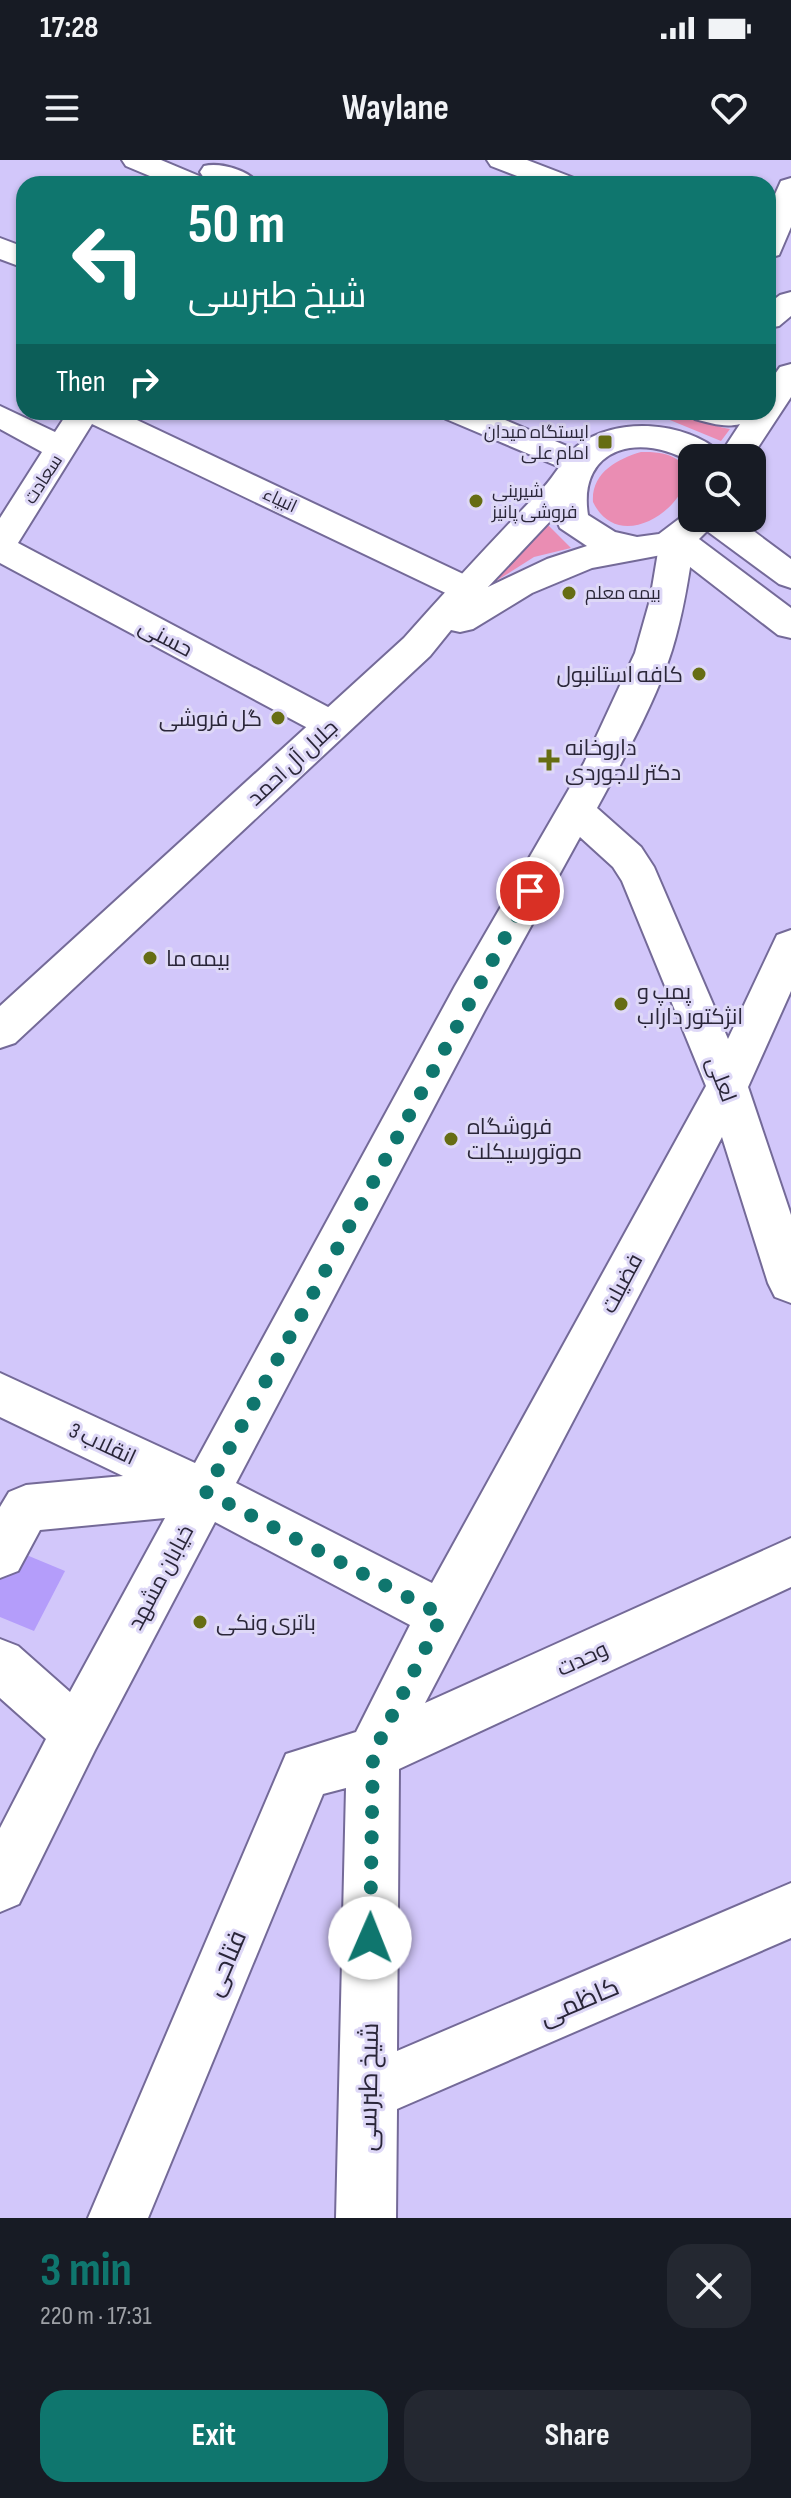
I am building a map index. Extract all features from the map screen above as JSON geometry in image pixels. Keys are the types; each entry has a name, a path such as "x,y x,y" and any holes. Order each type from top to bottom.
{"street":[{"path":"136,160 209,175"},
{"path":"501,160 543,176"},
{"path":"776,227 791,187"},
{"path":"0,416 63,449"},
{"name":"سعادت","path":"0,547 79,420"},
{"name":"انبیاء","path":"110,420 466,589"},
{"path":"473,420 576,472 567,506 572,520 601,541 626,548"},
{"path":"611,440 637,420"},
{"path":"743,444 759,420"},
{"path":"611,440 653,434 688,444"},
{"name":"جلال آل احمد","path":"0,1031 417,647 466,589 576,472 611,440"},
{"path":"417,647 509,589 551,568 626,548 661,546 684,532"},
{"name":"خیابان مشهد","path":"0,1885 77,1732 470,998 603,763 653,653 668,600 693,532"},
{"path":"703,532 785,613"},
{"path":"709,532 791,576"},
{"name":"حسنی","path":"0,547 332,725"},
{"name":"لعلی","path":"576,811 627,857 640,878 727,1087 791,1283"},
{"name":"فضیلت","path":"442,1615 727,1087 791,947"},
{"name":"انقلاب 3","path":"0,1394 206,1492"},
{"path":"0,1554 26,1508 206,1492 442,1615"},
{"name":"وحدت","path":"373,1754 791,1562"},
{"name":"شیخ طبرسی","path":"366,2218 373,1754 442,1615"},
{"path":"0,1664 77,1732"},
{"name":"فتاحی","path":"118,2218 305,1773 373,1754"},
{"name":"کاظمی","path":"368,2092 791,1910"}],"shaded area":[{"path":"670,420 702,420 730,429 721,441"},
{"path":"641,452 672,456 678,462 678,495 672,504 653,519 631,526 610,522 593,502 596,483 601,475 623,459"},
{"path":"546,523 571,548 534,557 488,586"}],"building":[{"path":"0,1544 65,1571 34,1631 0,1617"}],"place":[{"name":"ایستگاه میدان امام علی","path":"605,442"},
{"name":"شیرینی فروشی پانیز","path":"476,501"},
{"name":"بیمه معلم","path":"569,593"},
{"name":"کافه استانبول","path":"699,674"},
{"name":"گل فروشی","path":"278,718"},
{"name":"داروخانه دکتر لاجوردی","path":"549,760"},
{"name":"بیمه ما","path":"150,958"},
{"name":"پمپ و انژکتور داراب","path":"621,1004"},
{"name":"فروشگاه موتورسیکلت","path":"451,1139"},
{"name":"باتری ونکی","path":"200,1622"}],"route":[{"path":"370,1938 373,1754 442,1615 206,1492 530,891"}]}
